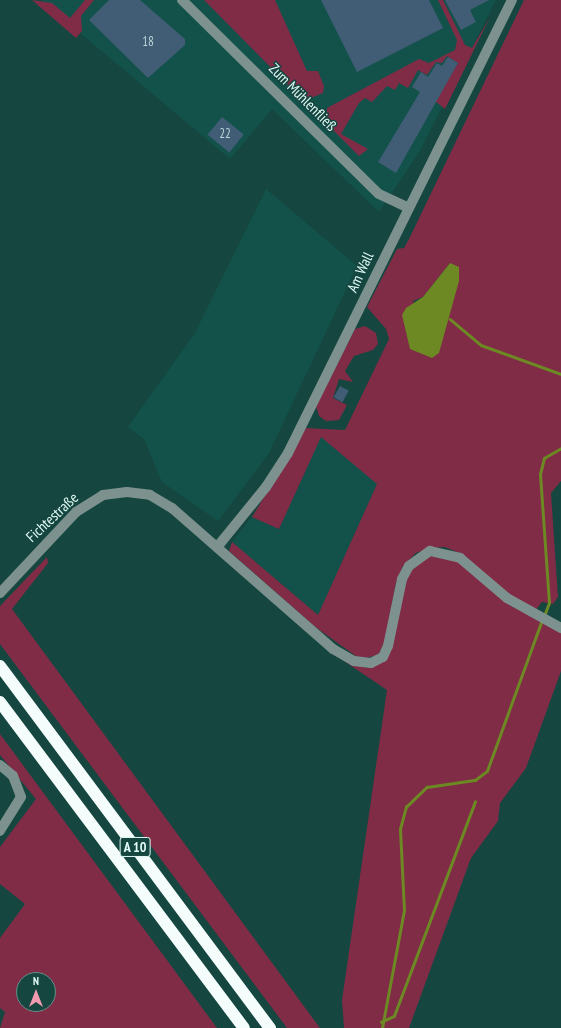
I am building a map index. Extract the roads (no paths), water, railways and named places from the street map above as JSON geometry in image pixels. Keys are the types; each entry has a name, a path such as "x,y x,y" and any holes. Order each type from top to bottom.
{"highway":[{"name":"A 10","path":"0,666 270,1028"},
{"name":"A 10","path":"0,702 244,1028"}],"street":[{"name":"Zum Mühlenfließ","path":"182,0 379,194 408,207"},
{"name":"Am Wall","path":"218,546 266,487 288,453 408,207 512,0"},
{"name":"Fichtestraße","path":"0,593 76,512 103,495 127,492 150,495 172,508 218,546 333,648 362,664 382,657 388,646 402,579 409,566 430,551 460,558 507,598 535,615 561,628"},
{"path":"0,765 21,788 20,803 0,831"}],"waterway":[{"path":"450,319 481,345 561,374"},
{"path":"544,616 549,603 540,474 544,458 561,448"},
{"path":"382,1028 404,911 400,829 406,807 427,787 475,780 487,771 542,620"},
{"path":"381,1022 394,1016 475,802"}]}
